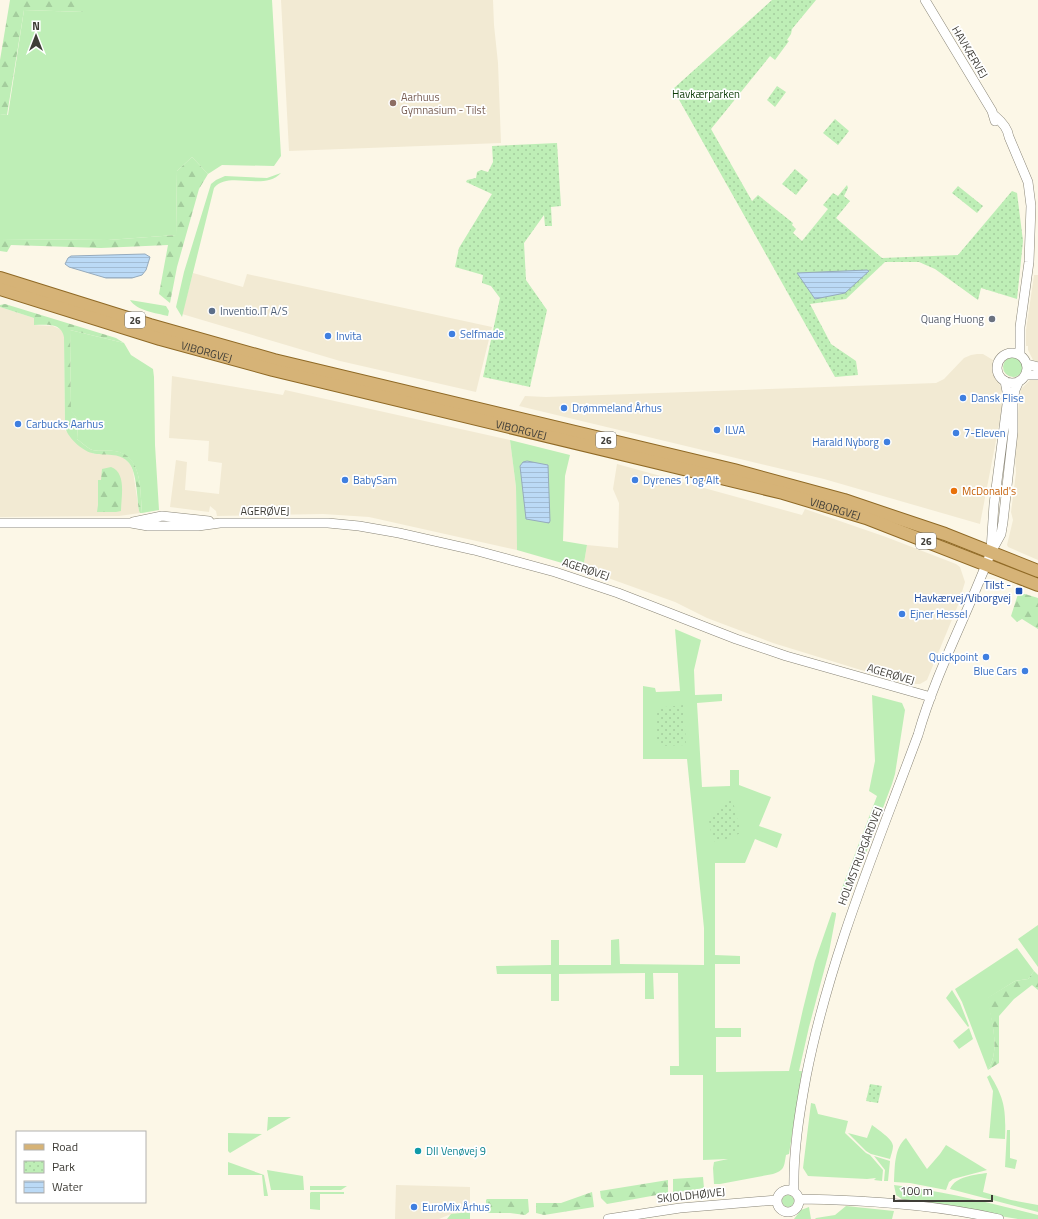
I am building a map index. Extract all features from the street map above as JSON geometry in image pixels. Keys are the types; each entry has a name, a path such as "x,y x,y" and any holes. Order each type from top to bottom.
{"main road":[{"name":"VIBORGVEJ","path":"0,278 150,325 274,360 734,470 844,500 991,552 1038,571"},
{"name":"VIBORGVEJ","path":"0,289 160,339 266,368 367,394 783,493 866,518 1038,585"}],"street":[{"name":"HAVKÆRVEJ","path":"925,0 994,116 999,119 1009,132 1009,137 1028,182 1031,206 1029,262 1016,354"},
{"path":"991,552 994,504 1008,396 1005,380 998,372 998,365 1004,355 1016,354 1025,360 1027,364 1038,367"},
{"path":"986,565 1001,534 1013,432 1013,402 1015,390 1027,368 1027,364"},
{"path":"1005,380 1012,382 1022,378 1038,375"},
{"name":"AGERØVEJ","path":"0,523 131,522 148,526 198,526 220,523 328,523 359,526 399,533 474,550 555,572 606,588 736,639 786,656 931,698"},
{"name":"HOLMSTRUPGÅRDVEJ","path":"793,1193 793,1167 800,1111 809,1062 830,977 850,918 931,698 986,565"},
{"path":"783,1219 781,1210 777,1204 780,1192 939,1209 999,1219"},
{"path":"781,1210 791,1215 797,1207 793,1193"},
{"name":"SKJOLDHØJVEJ","path":"608,1219 680,1208 777,1200"}],"shaded area":[{"name":"Aarhuus Gymnasium - Tilst","path":"281,0 493,0 498,63 501,143 289,151"},
{"path":"193,273 243,287 247,274 492,327 476,392 340,361 182,314"},
{"path":"1034,275 1038,275 1038,362 1033,360 1028,350 1028,346 1026,346 1026,330"},
{"path":"0,307 34,318 34,325 53,326 62,330 64,336 65,430 94,454 115,454 124,458 130,464 133,471 140,513 119,516 0,517"},
{"path":"977,354 983,354 993,360 992,371 1001,387 1003,404 980,524 824,479 519,406 525,396 546,397 936,383 944,379 964,358"},
{"path":"172,376 283,395 285,390 510,440 516,487 517,550 369,517 323,514 217,516 216,511 210,506 209,512 170,507 176,460 187,462 185,490 219,494 222,463 208,461 209,441 169,438"},
{"path":"1038,379 1038,560 1008,547 1007,545 1013,520 1011,512 1016,473 1015,456 1021,389 1030,380"},
{"path":"617,464 802,515 805,509 886,537 956,564 960,567 965,582 958,605 927,680 920,684 900,682 773,643 707,618 675,602 583,569 587,545 618,548 619,503 613,489"},
{"path":"396,1185 470,1187 470,1212 451,1214 439,1219 395,1219"}],"green space":[{"path":"10,0 84,0 84,12 24,10 7,115 0,114 0,60"},
{"path":"84,0 272,0 281,156 274,166 222,165 208,174 192,157 177,171 176,235 108,240 0,239 0,114 8,115 24,10 84,12"},
{"name":"Havkærparken","path":"772,0 816,0 792,29 787,40 789,41 775,60 770,56 711,129 752,201 758,195 793,223 792,225 796,229 793,233 802,241 828,209 823,205 833,193 838,196 847,185 848,188 844,196 850,201 836,218 882,258 958,255 1012,191 1017,193 1023,241 1017,299 981,288 978,300 935,269 919,262 885,262 846,299 810,304 831,344 856,361 858,375 835,377 673,89"},
{"path":"777,86 786,92 775,107 767,100"},
{"path":"835,119 849,131 838,145 823,133"},
{"path":"557,143 561,206 551,207 552,226 545,226 544,215 524,243 526,280 547,310 530,387 483,377 500,298 491,286 482,283 483,275 455,267 459,248 492,194 466,182 467,180 476,178 477,172 481,170 488,172 493,162 492,146"},
{"path":"192,157 208,174 199,189 177,267 170,303 159,294 168,245 101,248 11,245 7,252 0,251 0,239 108,240 176,235 177,171"},
{"path":"795,169 808,180 796,195 782,184"},
{"path":"281,173 274,178 265,181 228,181 220,183 214,188 182,317 176,307 184,272 211,184 225,176 267,178"},
{"path":"958,186 983,206 977,213 952,193"},
{"path":"130,300 166,306 169,311 168,316 153,313 137,307"},
{"path":"5,304 116,338 124,343 70,330 71,410 78,420 77,439 92,450 115,451 124,454 131,459 138,475 142,513 139,511 134,473 129,463 121,457 88,452 71,438 66,430 64,337 62,332 60,329 52,325 34,325 34,318 0,307 0,305"},
{"path":"70,330 124,343 131,355 153,369 155,445 159,510 142,513 138,475 130,459 123,454 114,451 90,449 77,439 78,420 71,411"},
{"path":"1013,357 1020,360 1023,367 1020,374 1013,377 1006,374 1003,367 1006,360"},
{"path":"510,440 570,455 565,476 563,541 587,545 583,569 517,550 516,487"},
{"path":"111,467 116,470 121,480 121,511 97,512 98,480 101,480 102,469"},
{"path":"1018,594 1025,594 1038,598 1038,629 1022,619 1017,622 1011,616"},
{"path":"675,629 701,640 694,670 695,695 722,694 722,701 697,703 702,787 730,786 730,770 739,770 739,785 771,797 759,826 782,834 777,848 755,839 745,863 715,863 715,955 740,956 740,964 715,964 715,1028 741,1028 741,1037 716,1037 716,1072 789,1071 815,961 832,912 836,913 829,952 799,1071 802,1071 789,1154 786,1155 785,1162 780,1171 773,1174 720,1184 714,1184 714,1162 728,1159 703,1160 703,1075 670,1075 670,1066 679,1066 678,973 653,973 654,999 645,999 645,973 559,974 559,1001 551,1001 551,974 497,974 496,966 551,965 551,940 559,940 559,965 611,965 611,940 619,939 620,964 704,965 704,928 687,759 643,759 643,686 655,688 656,692 680,691"},
{"path":"872,695 902,703 905,710 895,774 866,853 845,890 840,893 877,796 869,791 875,761"},
{"path":"684,705 686,745 662,746 655,738 655,708"},
{"path":"732,798 741,833 716,843 712,838 709,821 713,815"},
{"path":"1038,925 1038,967 1018,939"},
{"path":"1017,948 1034,971 1028,979 1015,981 988,998 995,1044 992,1062 988,1070 962,1002 955,989"},
{"path":"1034,971 1038,975 1038,990 1032,985 1014,999 999,1016 999,1063 988,1070 994,1053 994,1034 987,998 1015,981 1028,979"},
{"path":"952,990 960,1003 969,1026 968,1027 946,998"},
{"path":"969,1028 973,1039 959,1049 953,1041"},
{"path":"990,1075 999,1091 1004,1105 1005,1139 989,1138 993,1091 987,1077"},
{"path":"870,1084 882,1086 878,1103 866,1101"},
{"path":"811,1103 815,1104 818,1114 848,1121 845,1133 870,1155 883,1170 882,1181 874,1180 876,1178 867,1179 808,1176 803,1168"},
{"path":"268,1117 291,1117 267,1131"},
{"path":"872,1125 888,1137 892,1143 893,1148 890,1159 871,1154 866,1151 848,1133 867,1138"},
{"path":"1007,1130 1010,1130 1010,1158 1017,1160 1015,1169 1005,1167"},
{"path":"228,1133 262,1134 230,1153 228,1151"},
{"path":"906,1138 927,1169 946,1145 987,1170 953,1179 949,1182 946,1190 910,1183 894,1182 897,1152 902,1142"},
{"path":"874,1156 890,1161 888,1181 884,1181 885,1170"},
{"path":"228,1162 264,1175 268,1196 264,1196 262,1175 228,1175"},
{"path":"267,1170 303,1176 304,1190 271,1190"},
{"path":"987,1173 983,1192 1011,1200 1038,1205 1038,1212 950,1189 956,1181"},
{"path":"703,1177 704,1188 673,1193 673,1179"},
{"path":"668,1180 668,1193 607,1204 601,1198 600,1191"},
{"path":"894,1185 984,1202 1038,1215 1038,1219 1018,1219 903,1200 896,1195"},
{"path":"310,1186 347,1186 341,1190 310,1190"},
{"path":"311,1192 344,1192 344,1194 320,1194 320,1210 310,1209"},
{"path":"592,1192 594,1207 544,1215 536,1213 536,1203 561,1203"},
{"path":"786,1195 790,1195 794,1201 790,1207 786,1207 782,1203 782,1199"},
{"path":"487,1199 528,1199 529,1212 525,1215 488,1213 486,1211"},
{"path":"846,1206 894,1211 892,1219 815,1219 835,1215"},
{"path":"809,1207 811,1219 794,1219 801,1210"},
{"path":"470,1212 470,1219 447,1219 451,1214"}],"water":[{"path":"145,254 150,257 146,270 142,275 132,278 106,278 69,267 65,264 71,256"},
{"path":"869,271 845,293 815,299 797,273"},
{"path":"527,461 548,465 549,523 526,519 520,466 523,462"}],"place":[{"name":"Aarhuus Gymnasium - Tilst","path":"393,103"},
{"name":"Inventio.IT A/S","path":"212,311"},
{"name":"Quang Huong","path":"992,319"},
{"name":"Selfmade","path":"452,334"},
{"name":"Invita","path":"328,336"},
{"name":"Dansk Flise","path":"963,398"},
{"name":"Drømmeland Århus","path":"564,408"},
{"name":"Carbucks Aarhus","path":"18,424"},
{"name":"ILVA","path":"717,430"},
{"name":"7-Eleven","path":"956,433"},
{"name":"Harald Nyborg","path":"887,442"},
{"name":"BabySam","path":"345,480"},
{"name":"Dyrenes 1 og Alt","path":"635,480"},
{"name":"McDonald's","path":"954,491"},
{"name":"Tilst - Havkærvej/Viborgvej","path":"1019,591"},
{"name":"Ejner Hessel","path":"902,614"},
{"name":"Quickpoint","path":"986,657"},
{"name":"Blue Cars","path":"1025,671"},
{"name":"DII Venøvej 9","path":"418,1151"},
{"name":"EuroMix Århus","path":"414,1207"}]}
